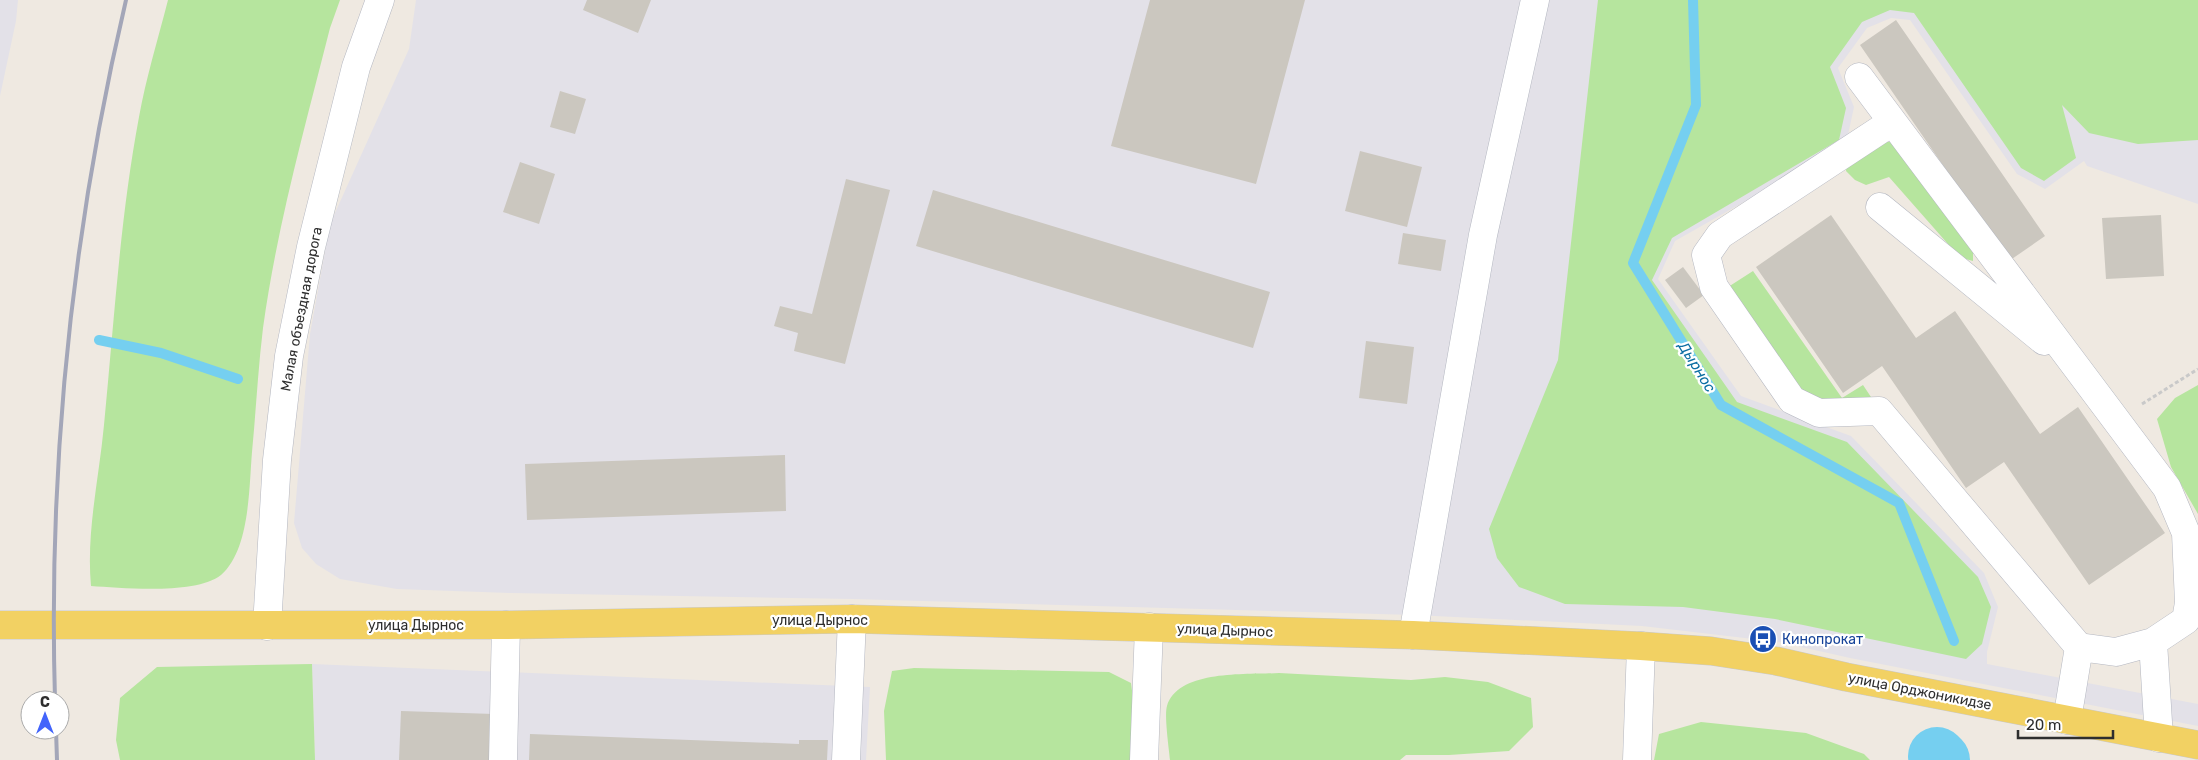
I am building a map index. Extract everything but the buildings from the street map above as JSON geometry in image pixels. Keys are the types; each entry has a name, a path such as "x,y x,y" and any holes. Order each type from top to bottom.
{"main road":[{"name":"улица Дырнос","path":"0,625 506,625 852,619 1413,635 1640,646"},
{"name":"улица Орджоникидзе","path":"1640,646 1711,651 1776,661 1846,677 2198,745"}],"street":[{"name":"Малая объездная дорога","path":"267,626 277,460 289,356 311,247 356,67 380,0"},
{"path":"1413,635 1483,235 1535,0"},
{"path":"1858,77 1892,122 2078,369 2167,488 2186,533 2189,603 2186,620 2153,642 2116,652 2079,647 1879,411 1819,413 1792,400 1714,287 1706,255 1720,235 1892,122"},
{"path":"1880,207 2078,369"},
{"path":"846,760 852,619"},
{"path":"504,760 506,625"},
{"path":"1144,760 1149,627"},
{"path":"2153,642 2159,738"},
{"path":"1637,760 1640,646"},
{"path":"2067,720 2079,647"}],"path":[{"path":"2117,421 2198,369"}],"shaded area":[{"path":"0,0 18,0 16,21 0,96"},
{"path":"416,0 2198,0 2198,204 2087,166 2084,161 2045,189 2017,174 1910,20 1891,18 1867,28 1838,68 1854,107 1846,144 1675,241 1658,279 1741,396 1851,436 1984,573 1998,607 1987,652 1987,664 2198,704 2198,726 1850,658 1779,642 1642,626 1414,615 853,599 397,589 340,579 316,564 302,548 294,523 310,334 330,224 409,49"},
{"path":"312,664 870,687 866,760 315,760"}],"green space":[{"path":"168,0 340,0 330,28 311,102 276,252 261,343 249,500 238,550 231,564 221,575 210,581 195,585 159,589 91,586 90,546 127,193 142,102"},
{"path":"1598,0 2198,0 2198,140 2138,144 2089,133 2062,105 2076,158 2044,181 2021,168 1914,13 1890,10 1862,22 1830,67 1846,108 1839,140 1672,238 1652,280 1737,402 1847,442 1978,577 1991,607 1982,644 1966,659 1775,619 1683,607 1565,604 1519,587 1497,558 1489,529 1558,360"},
{"path":"1883,141 1895,143 1973,251 1973,261 1962,258 1955,252 1889,177 1866,185 1855,180 1846,171 1847,161"},
{"path":"1753,271 1842,398 1863,385 1877,406 1832,408 1794,392 1725,289"},
{"path":"2198,385 2198,514 2171,467 2157,419 2175,398"},
{"path":"312,664 315,760 120,760 116,740 120,698 157,667"},
{"path":"914,668 1109,672 1131,683 1136,721 1132,760 886,760 884,711 892,671"},
{"path":"1279,673 1411,680 1445,677 1488,682 1531,698 1533,727 1509,751 1449,755 1406,755 1400,760 1170,760 1166,710 1174,694 1185,686 1199,680 1216,676"},
{"path":"1701,722 1806,733 1864,754 1870,760 1654,760 1659,734"}],"waterway":[{"name":"Дырнос","path":"1693,0 1696,105 1633,263 1721,405 1899,503 1954,641"},
{"path":"99,340 161,353 238,379"},
{"name":"Дырнос","path":"1937,756 1941,760"}],"railway":[{"path":"55,690 56,523 60,435 68,348 78,260 91,173 107,86 126,0"},
{"path":"56,740 57,760"}],"place":[{"name":"Кинопрокат","path":"1763,639"}]}
